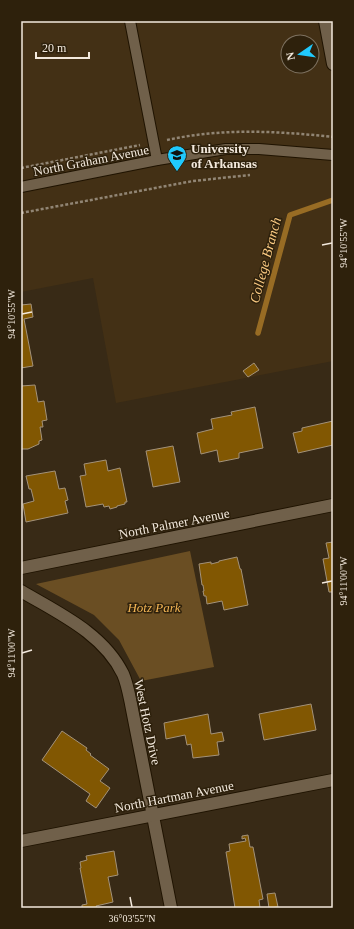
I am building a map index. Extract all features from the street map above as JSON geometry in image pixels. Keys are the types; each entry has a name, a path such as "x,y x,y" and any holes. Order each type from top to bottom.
{"street":[{"path":"324,21 333,64"},
{"name":"North Palmer Avenue","path":"21,568 333,505"},
{"name":"West Hotz Drive","path":"21,591 79,626 95,638 106,648 119,667 128,689 171,908"},
{"name":"North Hartman Avenue","path":"21,841 333,780"}],"lane":[{"path":"130,21 157,160"},
{"name":"North Graham Avenue","path":"21,187 157,160 226,150 259,148 333,155"}],"path":[{"path":"21,213 185,182 250,175"}],"shaded area":[{"name":"University of Arkansas","path":"21,21 333,21 333,361 116,403 93,278 21,292"}],"green space":[{"name":"Hotz Park","path":"190,551 214,667 141,681 119,640 94,615 36,584"}],"building":[{"path":"31,304 33,317 24,319 33,366 21,368 21,305"},
{"path":"254,363 259,370 248,377 243,371"},
{"path":"35,385 38,402 44,401 47,420 42,421 43,427 40,427 42,440 39,441 39,444 28,449 21,449 21,386"},
{"path":"255,407 263,448 239,453 239,458 219,462 217,450 201,454 197,433 213,429 211,419 232,415 231,412"},
{"path":"333,421 333,445 298,453 293,433 302,431 302,428"},
{"path":"173,446 180,482 153,487 146,451"},
{"path":"106,460 108,471 120,468 127,502 110,509 109,506 104,507 103,504 86,507 80,476 86,475 84,464"},
{"path":"55,471 59,489 65,488 68,500 65,501 68,513 26,522 23,504 34,501 26,476"},
{"path":"333,542 333,592 329,592 323,559 329,558 326,543"},
{"path":"237,557 241,569 248,605 224,610 222,601 207,604 206,596 204,596 203,591 199,564 211,562 211,564"},
{"path":"311,704 316,730 264,740 259,714"},
{"path":"208,714 211,734 222,732 224,741 217,742 219,755 193,758 191,744 187,745 185,735 166,739 164,723"},
{"path":"62,731 87,748 86,750 91,754 90,755 109,769 100,781 110,788 96,808 86,801 90,794 42,760"},
{"path":"248,835 250,847 253,847 263,899 259,900 260,908 235,908 226,852 230,851 229,844 246,841 245,838 242,839 242,836"},
{"path":"114,851 118,875 108,877 113,902 96,906 97,908 82,908 82,905 87,904 80,862 87,860 86,856"},
{"path":"275,893 278,907 269,908 267,894"}],"waterway":[{"name":"College Branch","path":"258,333 290,215 333,200"}],"place":[{"name":"University of Arkansas","path":"177,172"}]}
